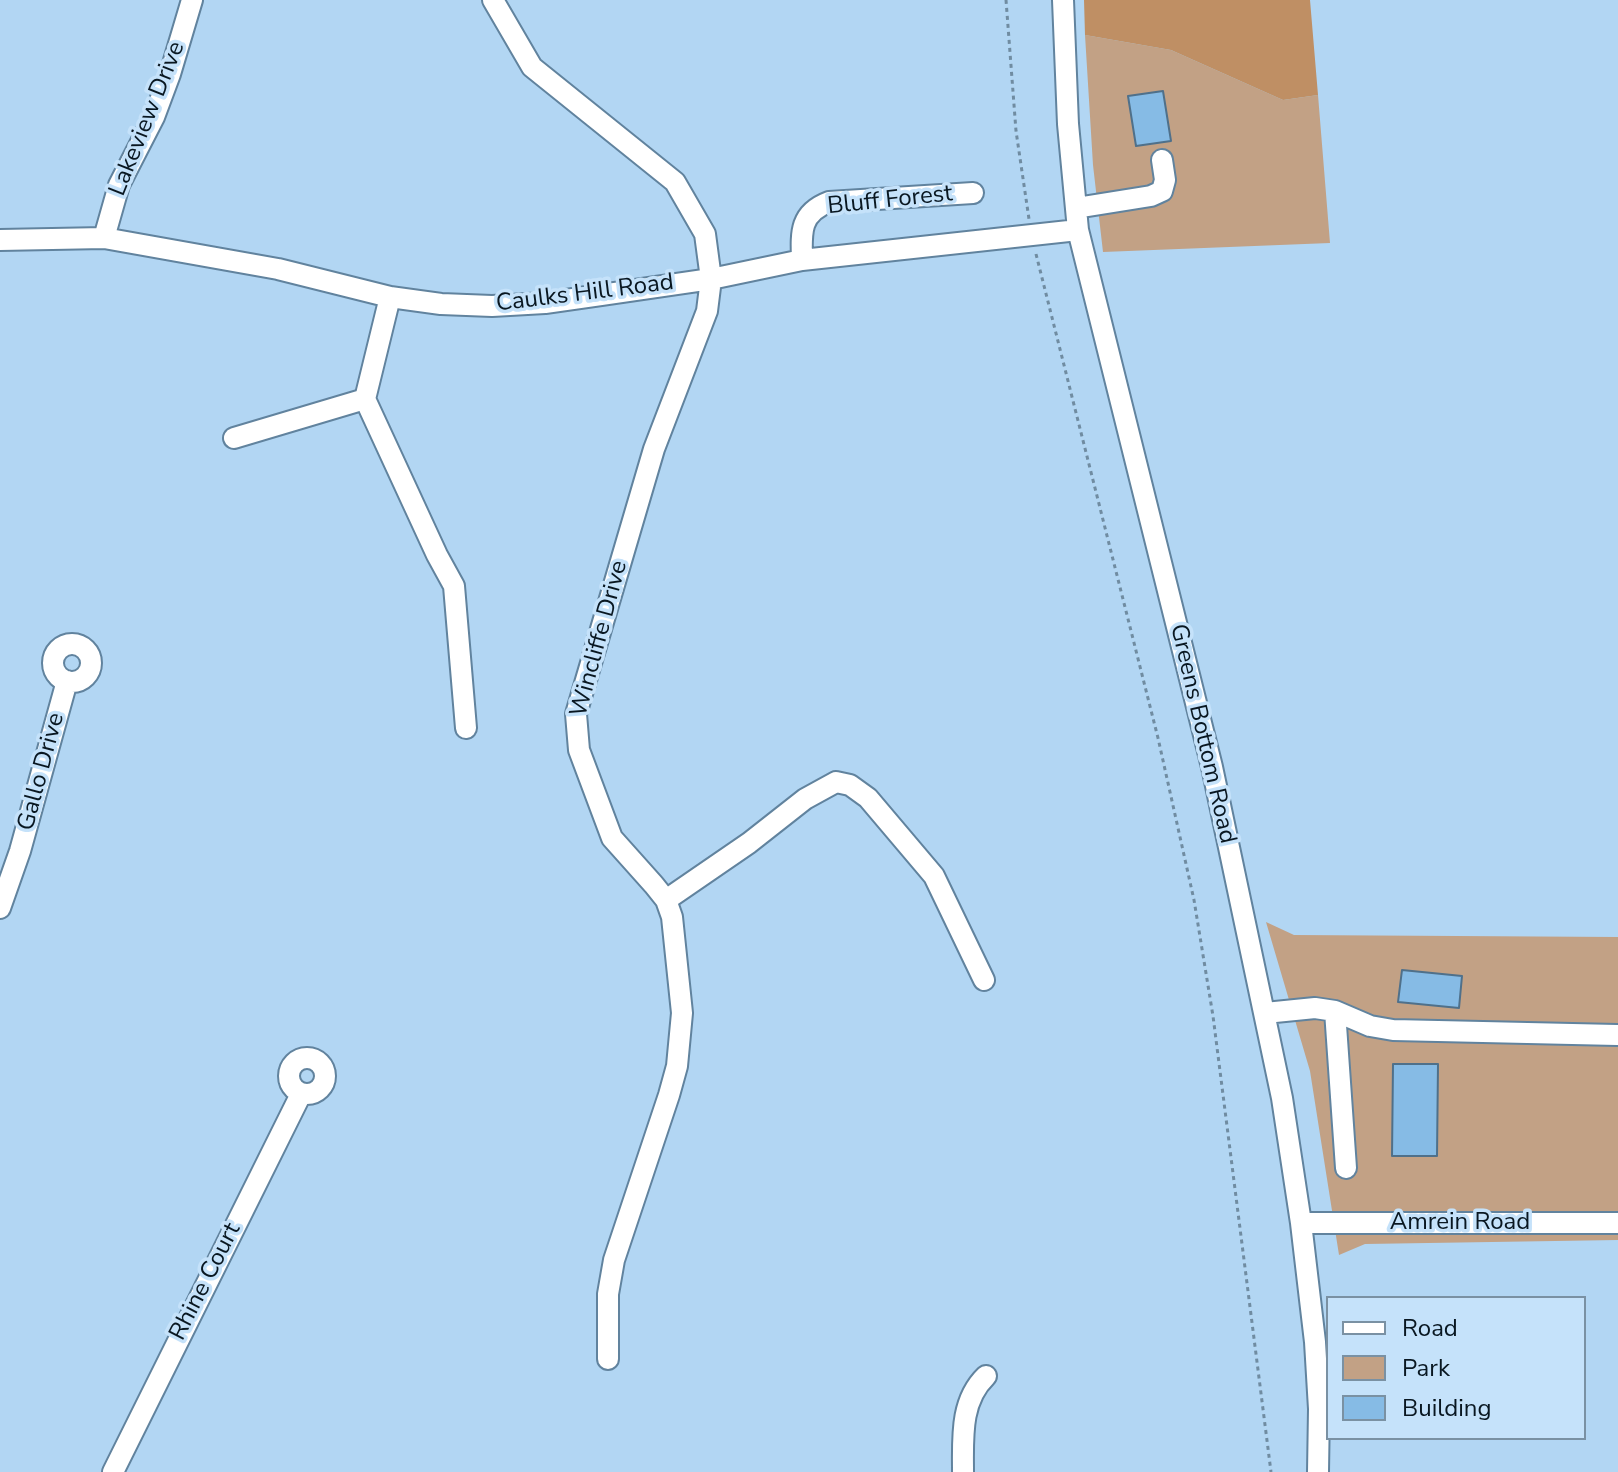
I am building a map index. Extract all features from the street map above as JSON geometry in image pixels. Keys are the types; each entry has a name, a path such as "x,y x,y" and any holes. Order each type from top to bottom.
{"street":[{"name":"Lakeview Drive","path":"104,238 119,185 154,117 170,74 192,0"},
{"name":"Wincliffe Drive","path":"493,0 532,67 675,182 705,234 711,279 707,311 654,449 586,671 576,714 579,750 612,838 666,900 672,917 682,1013 677,1066 614,1260 608,1294 608,1359"},
{"name":"Greens Bottom Road","path":"1063,0 1068,124 1078,230 1212,767 1282,1098 1315,1342 1319,1409 1318,1472"},
{"path":"1076,208 1151,196 1162,191 1165,180 1162,160"},
{"name":"Bluff Forest","path":"802,260 801,237 806,218 819,206 829,202 973,193"},
{"name":"Caulks Hill Road","path":"0,240 104,238 278,269 390,297 441,304 545,303 711,279 802,260 1078,230"},
{"path":"390,297 365,399 454,586 466,728"},
{"path":"234,438 365,399"},
{"name":"Gallo Drive","path":"0,908 20,851 67,681"},
{"path":"666,900 749,843 805,799 836,782 850,785 868,798 934,876 984,980"},
{"path":"1265,1013 1315,1008 1335,1011 1370,1026 1393,1030 1617,1035"},
{"path":"1335,1011 1346,1168"},
{"name":"Rhine Court","path":"113,1472 301,1094"},
{"name":"Amrein Road","path":"1301,1223 1618,1223"},
{"path":"963,1472 964,1418 972,1390 986,1376"}],"path":[{"path":"1006,0 1016,131 1031,235 1158,738 1194,900 1213,1016 1271,1472"}],"green space":[{"path":"1085,35 1171,50 1283,100 1318,95 1330,243 1103,252 1093,165"},
{"path":"1266,922 1294,935 1618,937 1618,1240 1365,1244 1339,1255 1310,1071"}],"shaded area":[{"path":"1084,0 1310,0 1318,95 1283,100 1171,50 1085,35"}],"building":[{"path":"1163,91 1171,141 1136,146 1128,96"},
{"path":"1402,970 1462,976 1459,1008 1398,1002"},
{"path":"1393,1064 1438,1064 1437,1156 1392,1156"}]}
